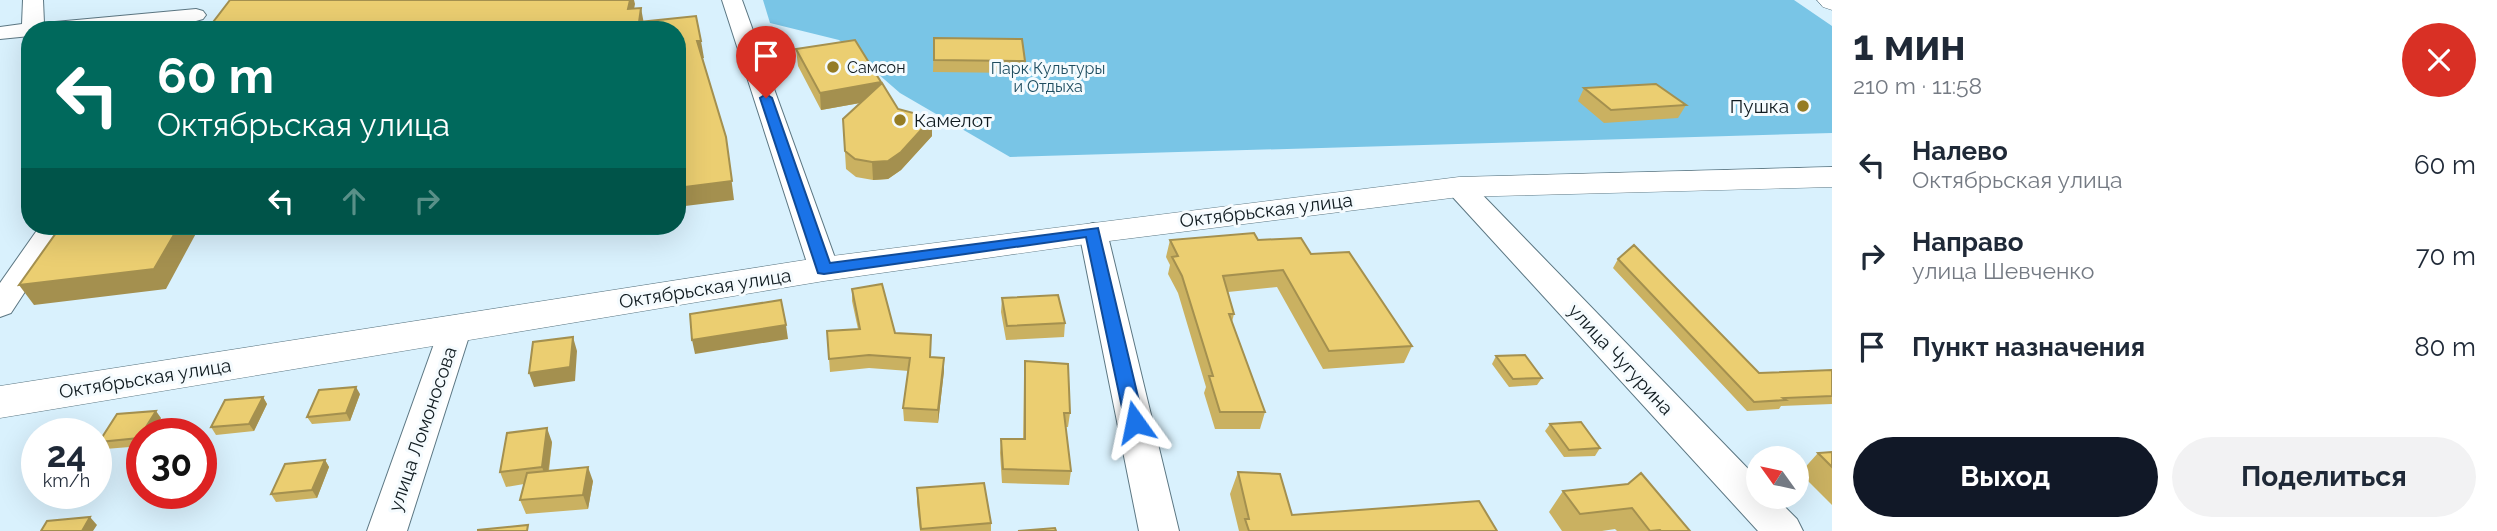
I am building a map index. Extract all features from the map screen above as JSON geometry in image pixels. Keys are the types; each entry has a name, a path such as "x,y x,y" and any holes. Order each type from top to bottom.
{"main road":[{"name":"Октябрьская улица","path":"0,402 824,269 1093,232 1459,187 1832,177"}],"street":[{"path":"32,21 33,0"},
{"path":"732,0 824,269"},
{"path":"130,21 196,15"},
{"path":"0,33 21,31"},
{"name":"улица Чугурина","path":"1459,187 1783,531"},
{"path":"1093,232 1159,531"},
{"path":"0,306 48,235"},
{"name":"улица Ломоносова","path":"387,531 456,327"}],"green space":[{"name":"Парк Культуры и Отдыха","path":"763,0 1794,0 1832,26 1832,133 1010,157 900,93 839,40 770,23"}],"building":[{"path":"230,0 630,0 628,9 641,8 639,21 214,21"},
{"path":"696,16 701,41 697,41 726,137 732,181 686,187 686,21 648,21"},
{"path":"934,38 1022,39 1025,61 934,60"},
{"path":"855,40 881,82 820,93 796,49"},
{"path":"882,83 898,109 932,118 901,152 888,161 855,159 845,151 843,119"},
{"path":"1656,84 1686,105 1611,110 1584,88"},
{"path":"1254,233 1258,240 1301,238 1311,254 1349,252 1412,346 1329,351 1283,270 1223,276 1234,314 1229,314 1265,412 1220,412 1209,376 1213,376 1182,276 1172,257 1178,256 1170,240"},
{"path":"55,235 174,235 154,269 19,285"},
{"path":"1634,245 1759,373 1832,370 1832,396 1754,402 1618,259"},
{"path":"882,284 895,333 931,335 930,357 944,358 938,410 903,408 910,358 869,355 829,359 827,331 860,329 852,289"},
{"path":"1058,295 1065,323 1007,326 1002,298"},
{"path":"781,300 786,325 692,340 690,314"},
{"path":"573,337 570,367 529,373 533,342"},
{"path":"1525,355 1542,378 1513,379 1496,356"},
{"path":"1025,361 1068,364 1070,413 1064,413 1071,471 1003,469 1001,439 1025,439"},
{"path":"356,387 346,413 307,417 319,390"},
{"path":"263,397 249,424 217,427 216,418 225,400"},
{"path":"156,411 152,418 126,418 126,439 112,441 112,422 117,414"},
{"path":"1581,422 1600,448 1569,450 1550,424"},
{"path":"547,428 542,467 500,472 507,433"},
{"path":"1832,452 1832,467 1818,453"},
{"path":"325,460 312,490 271,494 285,464"},
{"path":"588,467 583,495 520,500 527,473"},
{"path":"1238,472 1280,474 1292,515 1479,501 1497,531 1249,531 1245,519 1249,519"},
{"path":"1641,473 1690,531 1650,531 1632,508 1580,514 1563,491 1628,484"},
{"path":"984,483 991,523 921,529 917,488"},
{"path":"90,517 82,531 41,531 47,521"},
{"path":"528,525 527,531 478,531 478,530"},
{"path":"1055,528 1056,531 1018,531"}],"place":[{"name":"Самсон","path":"833,67"},
{"name":"Пушка","path":"1803,106"},
{"name":"Камелот","path":"900,120"}],"route":[{"path":"766,98 824,269 1093,232 1135,422"}]}
